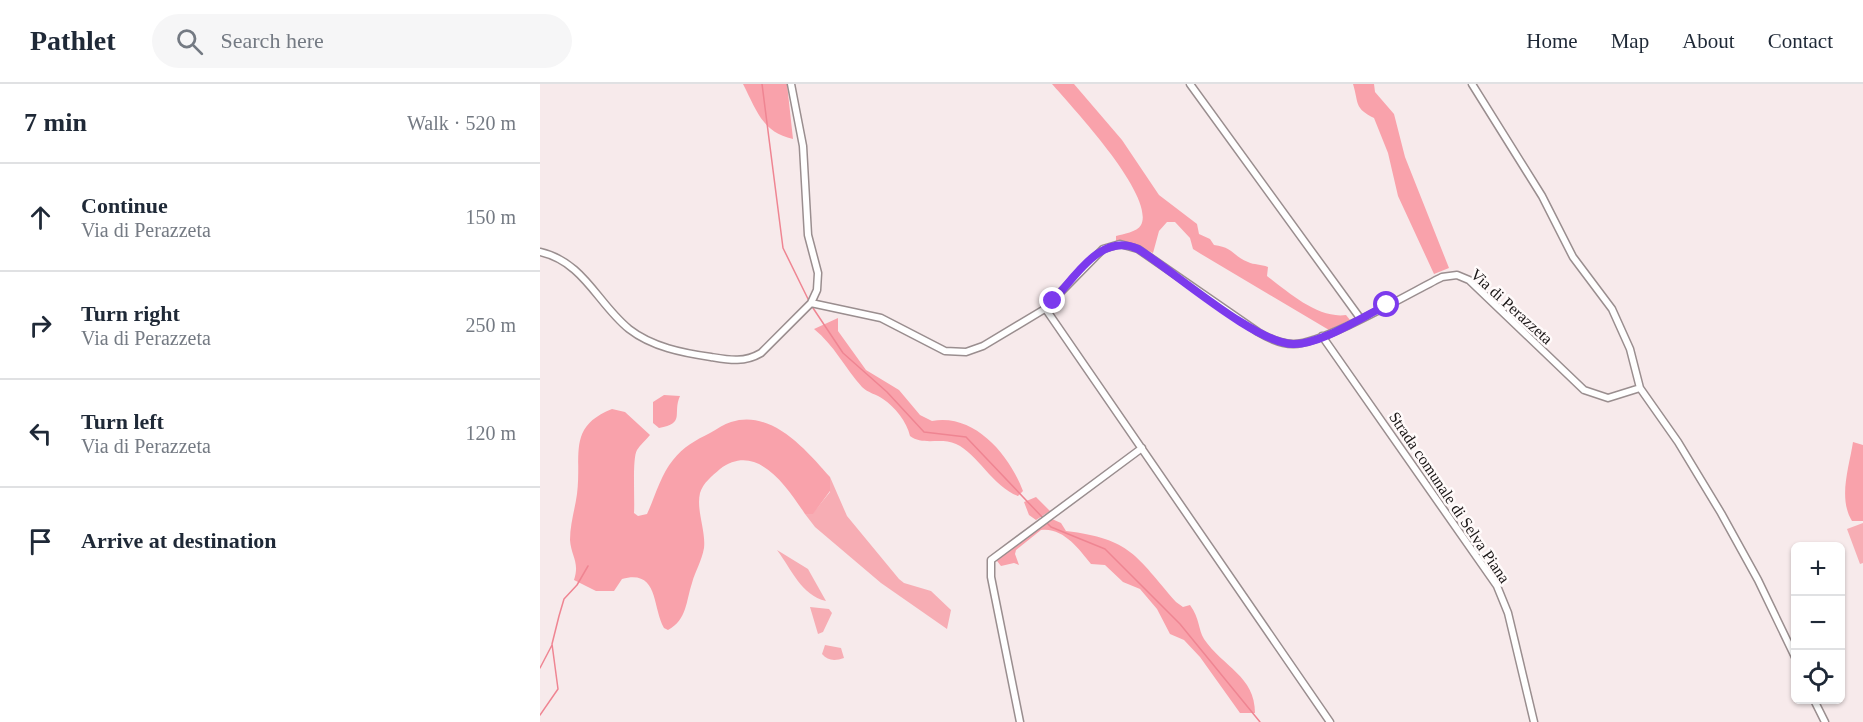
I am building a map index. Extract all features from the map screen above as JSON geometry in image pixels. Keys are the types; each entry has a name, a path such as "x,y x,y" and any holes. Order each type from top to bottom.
{"street":[{"path":"540,252 557,257 574,267 625,324 639,335 669,348 704,356 735,360 753,357 779,337 811,303 817,290 818,273 808,235 803,146 790,84"},
{"path":"1190,84 1360,318"},
{"path":"1472,84 1542,196 1575,260 1609,304 1627,342 1640,388 1678,442 1721,513 1758,580 1792,650"},
{"name":"Via di Perazzeta","path":"811,303 881,318 940,349 955,353 983,346 1045,308 1100,251 1110,246 1125,244 1141,251 1269,338 1293,344 1322,336 1442,277 1459,276 1470,281 1584,390 1608,398 1640,388"},
{"path":"1045,308 1330,722"},
{"name":"Strada comunale di Selva Piana","path":"1322,336 1497,586 1508,613 1534,722"},
{"path":"1020,722 991,577 991,560 1142,448"},
{"path":"1816,704 1825,722"}],"shaded area":[{"path":"743,84 787,84 793,139 767,126"},
{"path":"1052,84 1074,84 1122,140 1159,195 1197,224 1199,234 1210,239 1214,245 1229,250 1243,260 1268,267 1267,276 1314,309 1335,315 1346,315 1350,320 1329,330 1193,249 1190,238 1175,222 1167,222 1159,231 1153,253 1135,244 1116,241 1116,236 1133,231 1141,225 1142,212 1136,194 1109,152"},
{"path":"1353,84 1374,84 1375,92 1394,114 1405,157 1449,268 1434,274 1398,196 1388,153 1374,118 1360,108"},
{"path":"838,318 838,331 866,370 899,390 920,415 932,421 947,420 962,423 988,439 1009,463 1023,491 1018,496 1000,485 971,455 956,444 915,439 910,436 906,425 896,411 883,399 862,387 828,342 814,329"},
{"path":"664,395 680,396 677,417 673,423 659,428 653,423 653,402"},
{"path":"612,409 625,412 650,435 635,454 634,513 638,516 647,514 665,472 681,451 726,424 746,420 760,421 774,427 799,444 830,477 830,491 813,514 805,514 780,481 758,464 746,460 734,462 720,469 701,489 699,506 704,548 682,615 679,621 668,630 664,628 660,619 652,592 642,579 634,577 622,579 614,591 596,591 574,580 576,568 570,534 577,494 578,454 582,433 598,416"},
{"path":"1853,442 1863,445 1863,521 1852,521 1846,503 1846,483"},
{"path":"830,477 847,516 899,579 904,583 931,591 951,610 947,629 881,583 815,527 805,514 813,513 830,492"},
{"path":"1036,497 1050,511 1036,520 1029,515 1024,502"},
{"path":"1052,519 1061,523 1066,531 1088,534 1119,545 1141,561 1176,602 1183,607 1190,605 1204,639 1250,690 1255,713 1240,713 1200,657 1184,640 1170,634 1157,609 1140,589 1123,582 1105,565 1091,564 1063,535 1041,530 1016,550 1019,565 1014,563 1001,566 997,561 998,555"},
{"path":"1863,523 1863,563 1860,564 1847,529"},
{"path":"777,550 808,569 826,601 817,598 803,588"},
{"path":"810,607 829,609 832,613 823,632 818,634"},
{"path":"825,645 841,648 844,658 835,660 827,658 822,654"}],"waterway":[{"path":"762,84 783,248 809,301"},
{"path":"811,305 843,353 887,392 924,432 966,437 1043,518"},
{"path":"1046,522 1051,527 1105,549 1180,624 1260,722"},
{"path":"540,715 558,689 552,644 564,599 577,585 588,566"},
{"path":"540,668 552,645"}],"route":[{"path":"1053,301 1095,255 1106,247 1120,244 1138,249 1258,332 1282,342 1302,343 1322,336 1387,305"}]}
